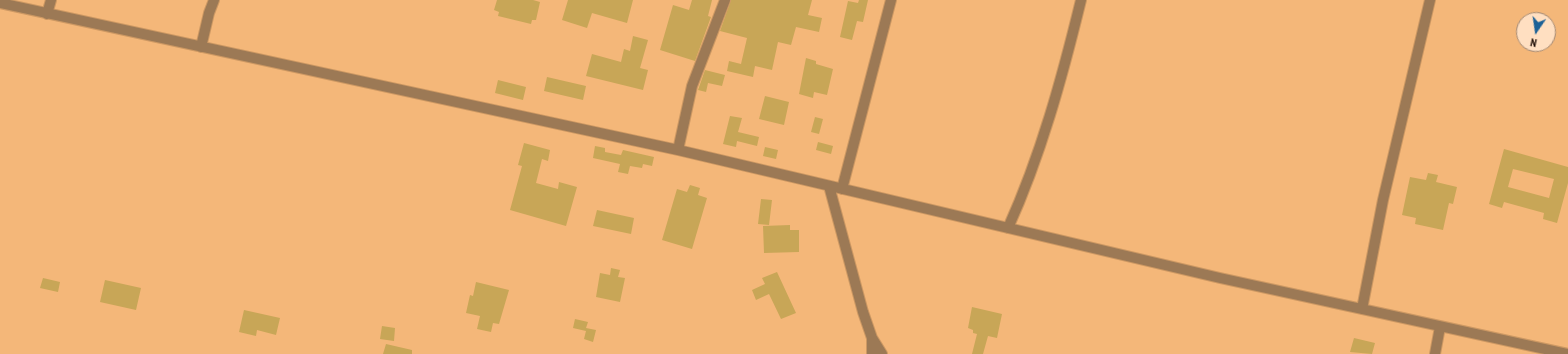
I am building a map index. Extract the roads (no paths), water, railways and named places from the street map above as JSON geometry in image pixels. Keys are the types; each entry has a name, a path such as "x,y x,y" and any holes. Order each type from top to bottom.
{"street":[{"path":"47,14 51,0"},
{"path":"201,47 209,13 214,0"},
{"path":"678,150 692,86 725,0"},
{"path":"842,189 891,0"},
{"path":"1008,228 1022,198 1050,116 1081,0"},
{"path":"1362,309 1383,200 1430,0"},
{"path":"0,3 678,150 1008,228 1440,327 1568,354"},
{"path":"829,186 859,297 872,338 882,354"},
{"path":"1435,354 1440,327"},
{"path":"872,338 872,354"}]}
